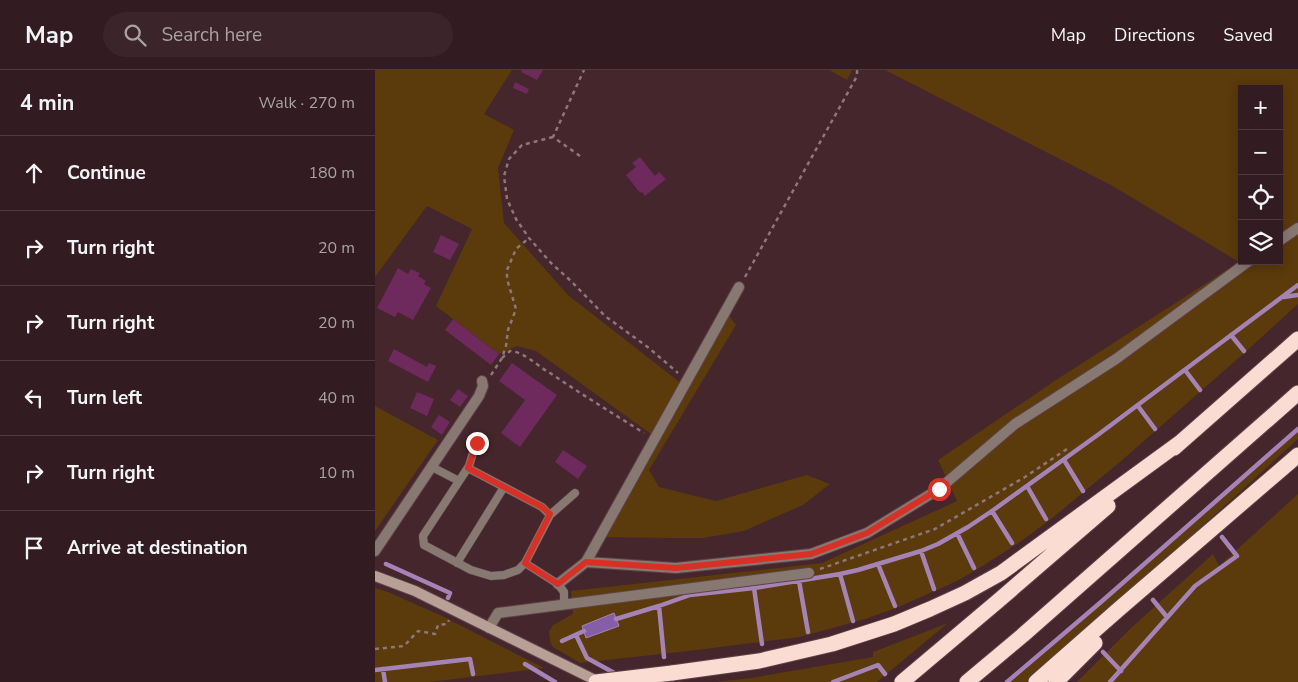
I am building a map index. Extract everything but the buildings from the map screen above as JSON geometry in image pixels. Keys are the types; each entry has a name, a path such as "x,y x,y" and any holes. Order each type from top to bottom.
{"highway":[{"path":"902,682 998,601 1298,339"},
{"path":"967,682 1298,393"},
{"path":"597,682 759,661 832,644 930,610 1001,573 1182,441"},
{"path":"1037,682 1298,454"},
{"path":"1056,682 1097,640 1119,609"}],"main road":[{"path":"375,576 415,591 597,682"}],"street":[{"path":"1283,237 1298,228"},
{"path":"586,562 676,568 811,554 867,533 939,489 1015,424 1115,359 1244,265"},
{"path":"558,584 586,562 739,287"},
{"path":"375,551 479,396 483,383"},
{"path":"489,628 498,613 809,573"}],"lane":[{"path":"477,443 468,468 423,536 424,545 457,563 471,570 491,576 504,575 518,570 525,563 550,514 575,493"},
{"path":"432,467 459,481"},
{"path":"468,468 542,507 550,514"},
{"path":"457,563 504,487"},
{"path":"525,563 558,584 564,592 564,604"}],"path":[{"path":"553,137 584,70"},
{"path":"739,287 857,76 857,70"},
{"path":"580,156 553,137 522,145 509,159 504,176 507,199 516,219 551,264 571,281 605,316 649,348 687,380"},
{"path":"502,358 508,330 516,309 507,279 507,270 516,249 529,238"},
{"path":"483,383 502,358 510,351 516,351 654,439"},
{"path":"809,573 935,529 1025,477 1070,447"},
{"path":"375,648 404,646 419,631 435,634 438,625"}],"shaded area":[{"path":"375,70 512,70 484,114 514,130 498,168 504,223 568,295 682,384 726,312 736,325 649,470 659,487 716,501 807,475 830,484 803,505 744,531 703,538 600,537 655,437 536,351 517,346 499,354 436,306 472,229 427,206 375,277"},
{"path":"829,70 852,70 847,80"},
{"path":"885,70 1298,70 1298,304 1120,462 1051,519 1020,542 957,581 896,608 865,619 800,637 580,663 553,647 550,642 549,631 553,625 573,614 571,591 822,563 957,501 938,460 1059,378 1238,263 1238,265 1283,265 1283,85 1238,85 1238,261 1111,185"},
{"path":"375,406 438,440 375,531"},
{"path":"1298,432 1298,439 1026,682 1011,682 1103,603"},
{"path":"1298,494 1298,682 1077,682 1132,627 1213,554 1219,566"},
{"path":"375,588 440,615 544,668 430,682 375,682"},
{"path":"614,613 619,626 586,638 582,626"},
{"path":"948,623 877,682 717,682 873,657 873,652"}],"waterway":[{"path":"616,619 690,595 754,588 858,570 938,544 992,511 1099,434 1298,285"},
{"path":"1284,297 1298,295"},
{"path":"1231,335 1244,351"},
{"path":"1185,370 1200,390"},
{"path":"1138,406 1155,429"},
{"path":"1007,682 1298,429"},
{"path":"1064,460 1083,491"},
{"path":"1027,486 1046,519"},
{"path":"992,511 1012,543"},
{"path":"957,533 974,568"},
{"path":"1110,682 1195,586 1237,556 1222,537"},
{"path":"921,551 934,589"},
{"path":"386,564 450,593 448,598"},
{"path":"878,564 895,606"},
{"path":"840,574 853,621"},
{"path":"799,581 808,632"},
{"path":"754,588 762,644"},
{"path":"1153,600 1167,617"},
{"path":"659,606 664,657"},
{"path":"562,641 584,631"},
{"path":"576,635 587,658 618,675"},
{"path":"1103,652 1121,671"},
{"path":"375,670 470,659 473,674"},
{"path":"525,664 555,682"},
{"path":"833,682 878,665 885,674"},
{"path":"383,669 385,682"}],"route":[{"path":"477,443 468,468 542,507 550,514 525,563 558,584 586,562 676,568 811,554 867,533 939,489"}]}
